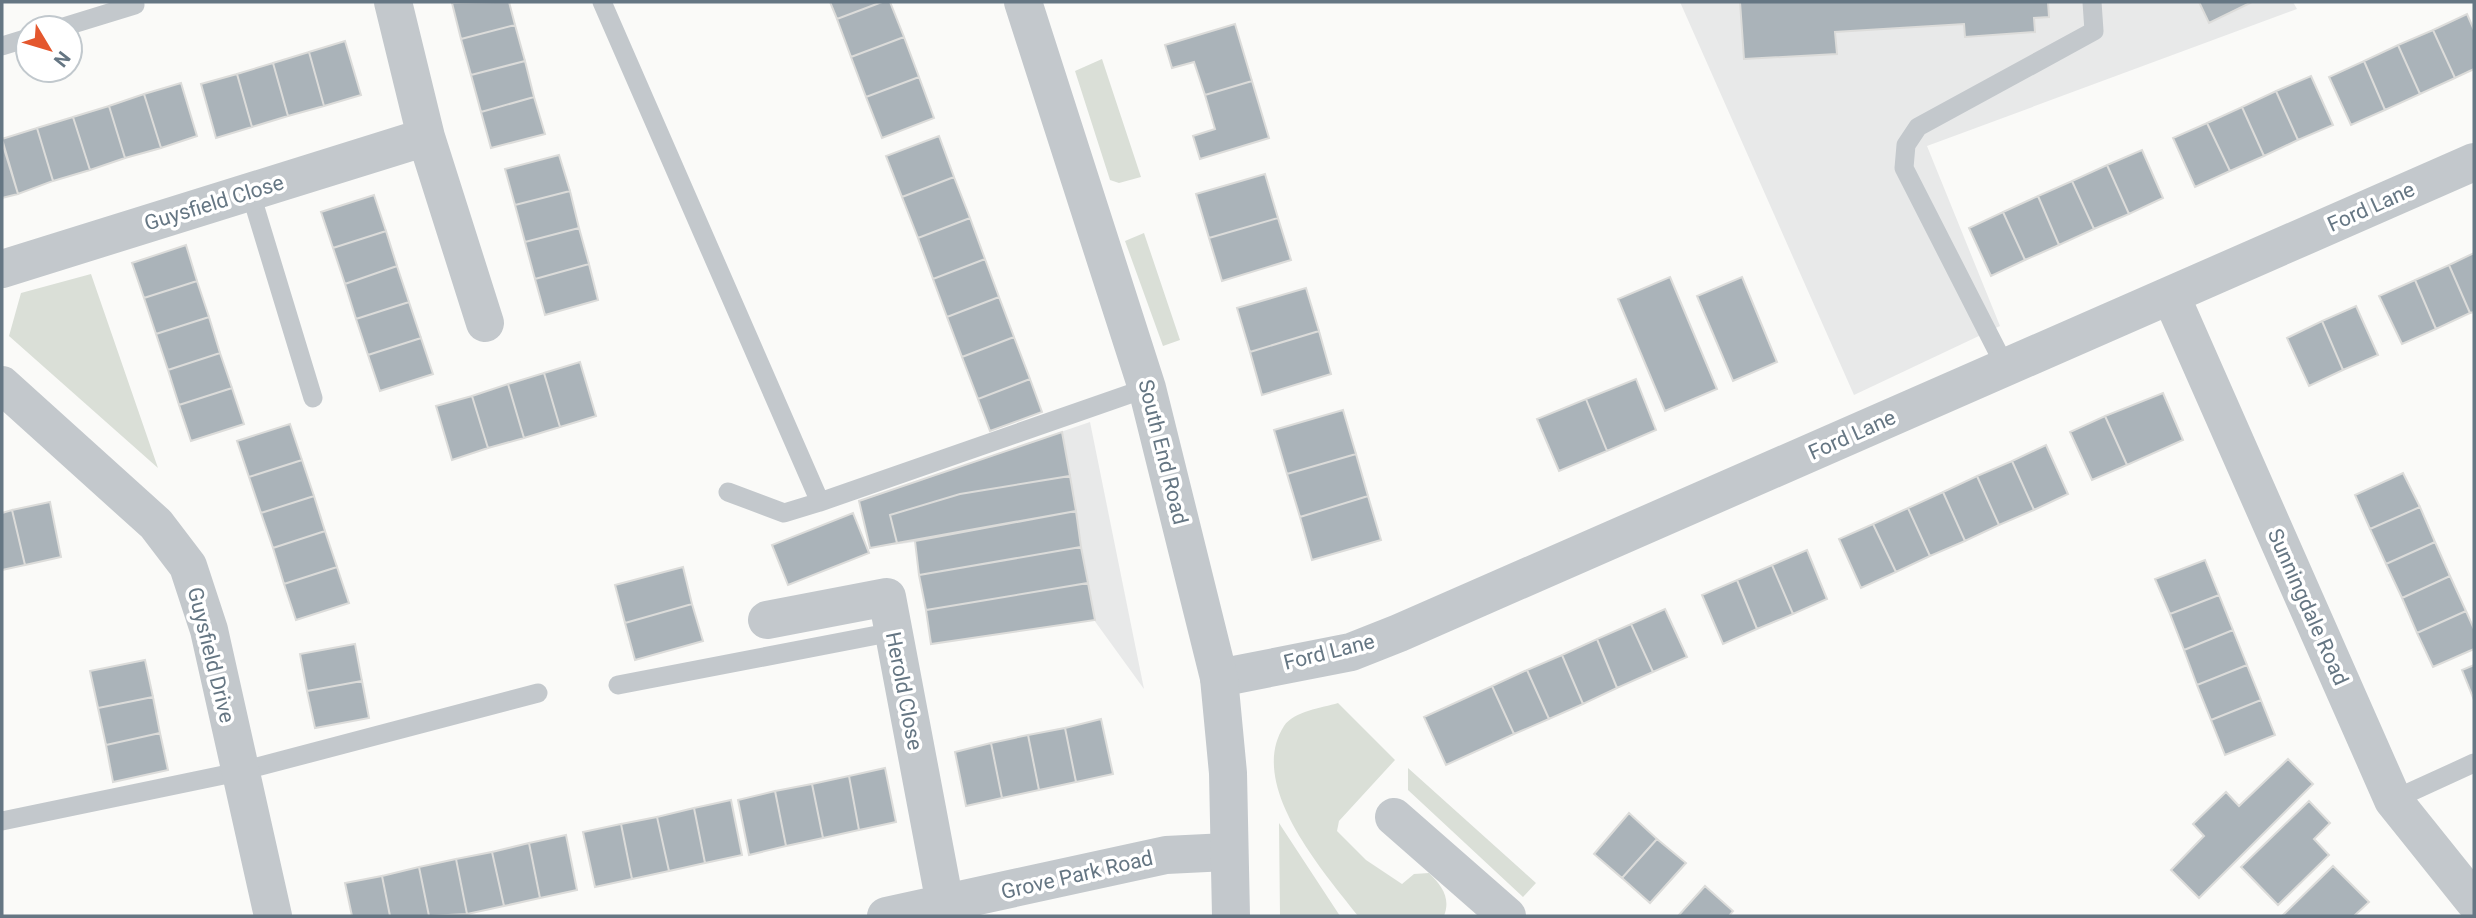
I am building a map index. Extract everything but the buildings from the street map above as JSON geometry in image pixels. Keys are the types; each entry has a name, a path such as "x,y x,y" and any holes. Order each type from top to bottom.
{"street":[{"path":"393,2 426,136 485,323"},
{"name":"South End Road","path":"1023,2 1147,388 1219,678 1228,773 1227,852 1231,916"},
{"name":"Guysfield Close","path":"2,269 426,136"},
{"name":"Ford Lane","path":"1219,678 1351,652 1387,638 2474,162"},
{"name":"Sunningdale Road","path":"2171,296 2393,800 2474,901"},
{"name":"Guysfield Drive","path":"2,385 156,524 188,566 209,630 273,916"},
{"name":"Herold Close","path":"767,620 887,597 945,904"},
{"path":"1394,817 1507,916"},
{"name":"Grove Park Road","path":"886,916 1166,855 1227,852"}],"lane":[{"path":"602,2 820,502"},
{"path":"2006,368 1904,168 1906,145 1918,127 2094,31 2092,2"},
{"path":"84,21 135,5"},
{"path":"250,191 313,398"},
{"path":"729,492 784,513 1147,388"},
{"path":"618,685 893,632"},
{"path":"2,821 239,772 538,693"},
{"path":"2393,800 2474,763"}],"shaded area":[{"path":"1680,2 2293,2 2297,9 1927,146 2000,326 1854,395"},
{"path":"1102,59 1141,177 1119,183 1110,180 1075,71"},
{"path":"1144,233 1180,340 1163,346 1125,241"},
{"path":"91,274 158,468 9,336 21,293"},
{"path":"1090,422 1144,689 1094,620 931,644 915,542 870,548 859,501"},
{"path":"1338,703 1395,760 1339,821 1337,831 1366,860 1402,884 1414,874 1429,873 1446,898 1444,916 1358,916 1294,827 1282,800 1275,774 1275,749 1284,726 1294,717"},
{"path":"1408,768 1536,883 1523,897 1408,790"},
{"path":"1279,823 1340,916 1280,916"}]}
